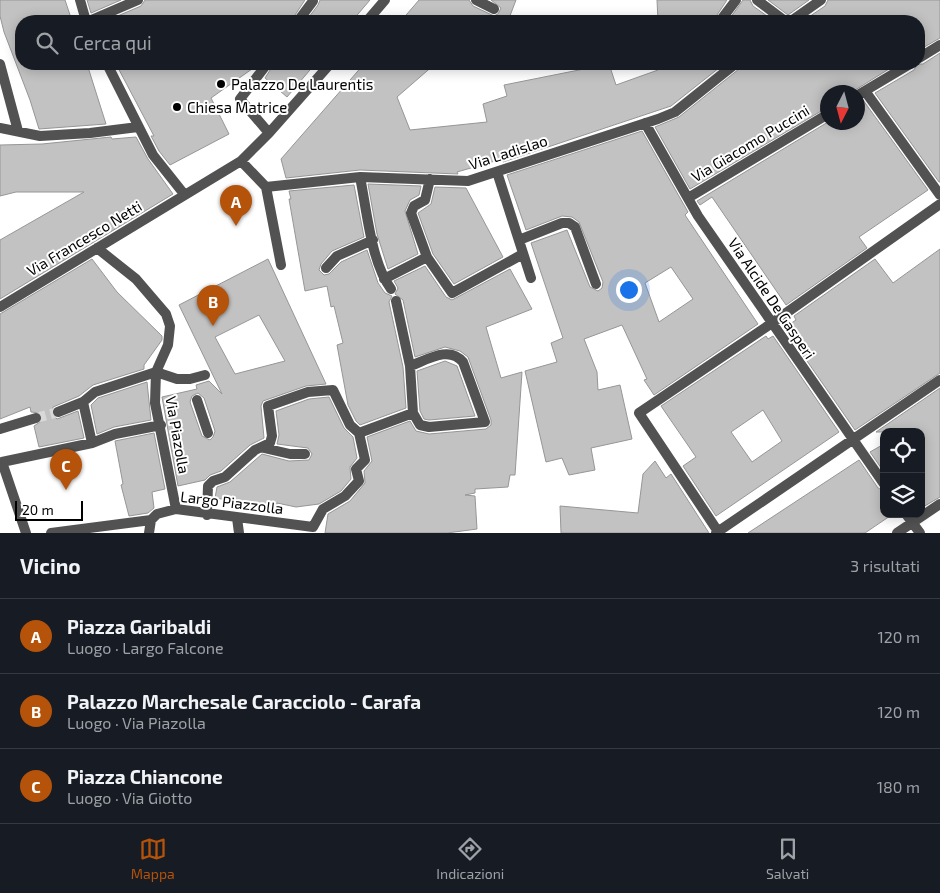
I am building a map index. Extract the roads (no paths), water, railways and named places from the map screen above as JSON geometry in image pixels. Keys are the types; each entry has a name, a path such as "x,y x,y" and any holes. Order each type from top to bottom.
{"street":[{"path":"80,0 86,15"},
{"path":"102,15 138,0"},
{"path":"372,15 385,0"},
{"path":"476,0 494,10"},
{"path":"725,15 736,0"},
{"path":"757,0 777,15"},
{"path":"800,15 821,0"},
{"path":"302,15 313,1"},
{"path":"925,54 940,45"},
{"path":"0,64 18,132"},
{"path":"110,70 153,155 184,194"},
{"path":"262,70 240,99 269,133"},
{"name":"Via Francesco Netti","path":"0,307 241,160 269,133 325,70"},
{"name":"Via Ladislao","path":"266,187 360,178 468,181 674,112 727,70"},
{"path":"865,91 900,70"},
{"path":"865,98 940,195"},
{"name":"Via Giacomo Puccini","path":"688,198 820,119"},
{"name":"Via Alcide De Gasperi","path":"645,123 688,198 880,478"},
{"path":"0,128 40,136 90,133 138,127"},
{"path":"241,160 266,187 281,265"},
{"path":"497,172 531,278"},
{"path":"360,178 373,240 384,279 391,289"},
{"path":"430,179 425,200 414,206 411,213 427,257 452,293 523,254"},
{"path":"940,204 772,323 639,413 718,533 940,380"},
{"path":"519,240 562,223 569,223 575,227 596,284"},
{"path":"326,268 337,256 373,240"},
{"name":"Via Piazolla","path":"97,248 136,279 166,314 170,326 168,345 156,372 155,403 161,424 176,509"},
{"path":"384,279 427,257"},
{"path":"396,301 410,366 414,413 420,426 429,428 485,422 463,362 458,356 448,353 410,366"},
{"path":"58,412 83,402 95,392 156,372 192,384 205,375"},
{"path":"207,515 208,486 213,481 225,477 256,450 264,448 270,443 272,436 268,406 308,392 333,390 337,394 350,425 359,433 414,413"},
{"path":"197,400 208,433"},
{"path":"83,402 92,443"},
{"path":"0,429 36,418"},
{"path":"26,533 2,462 92,443 115,434 161,424"},
{"name":"Largo Piazzolla","path":"51,533 80,531 152,520 157,514 176,509 207,515 312,527 323,509 345,496 360,481 356,469 365,460 359,433"},
{"path":"264,448 290,454 304,454"},
{"path":"925,511 940,504"},
{"path":"237,518 239,533"},
{"path":"897,533 909,518 920,533"},
{"path":"149,533 152,520"}],"tunnel":[{"path":"36,418 58,412"}],"place":[{"name":"Palazzo De Laurentis","path":"221,84"},
{"name":"Chiesa Matrice","path":"177,107"},
{"name":"Piazza Garibaldi","path":"236,226"},
{"name":"Palazzo Marchesale Caracciolo - Carafa","path":"213,326"},
{"name":"Piazza Chiancone","path":"66,490"}]}
